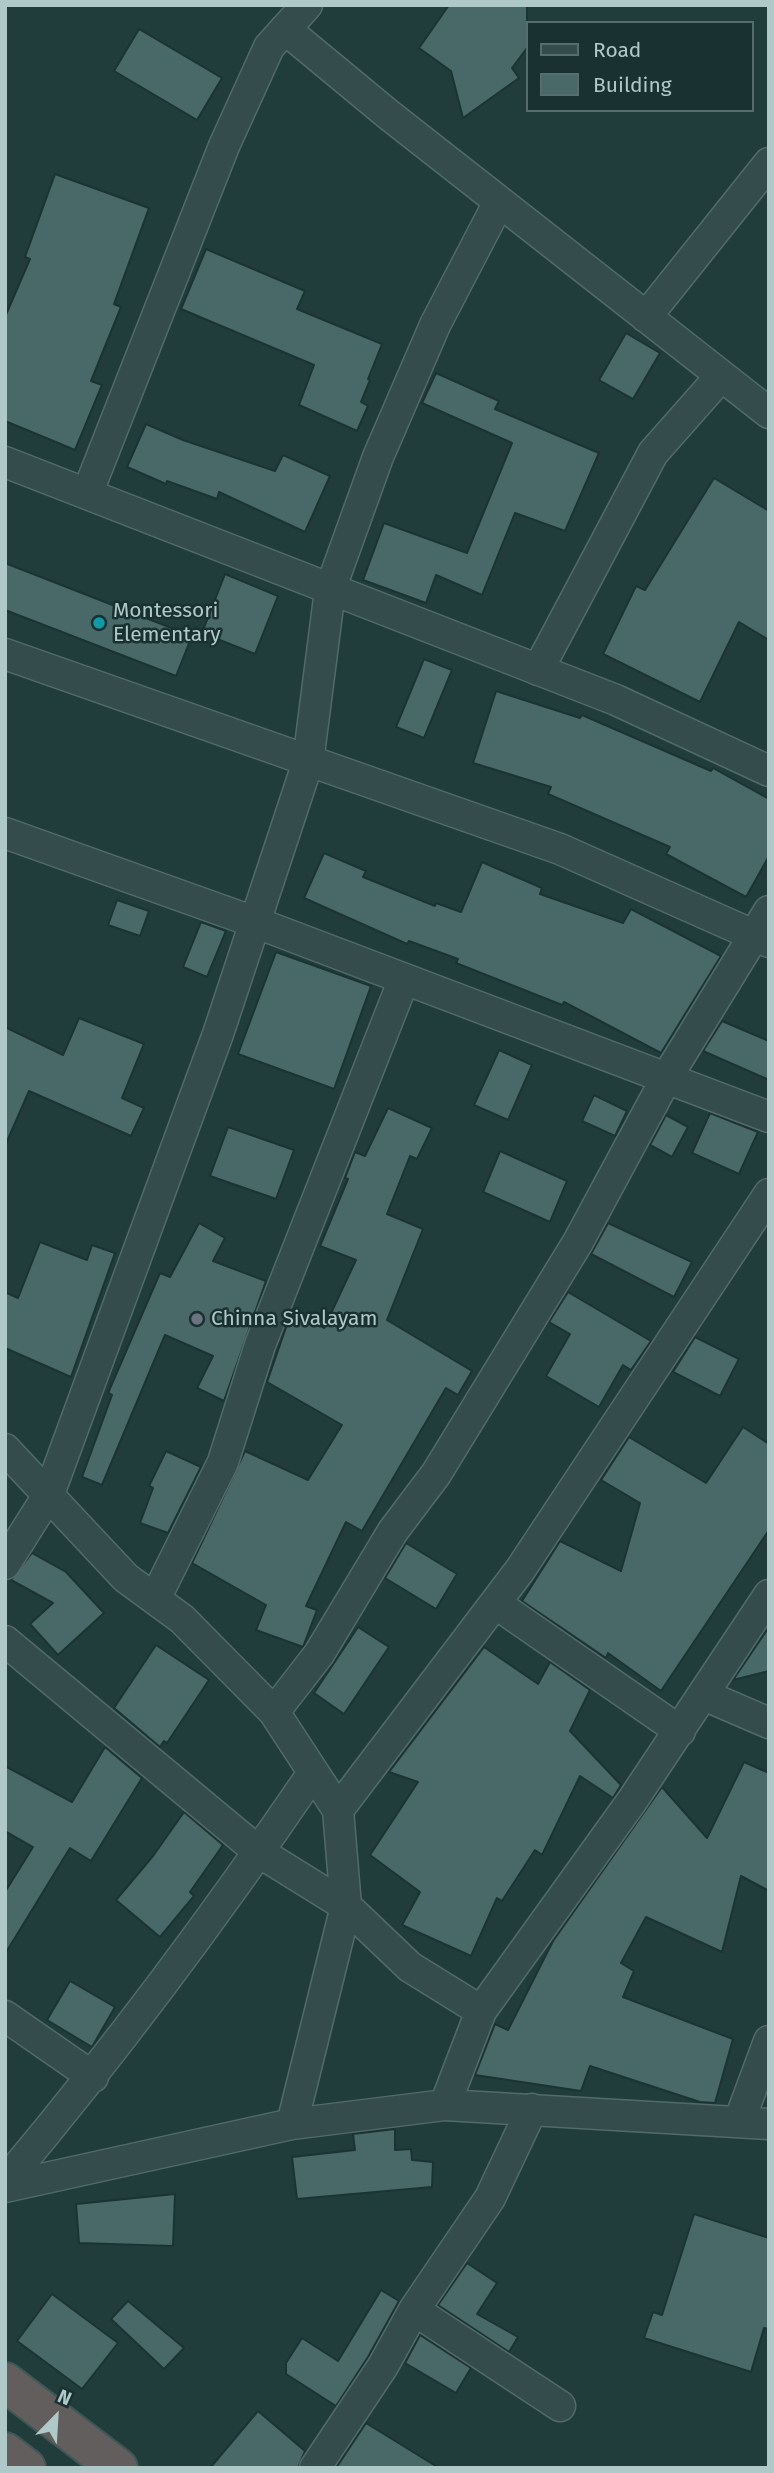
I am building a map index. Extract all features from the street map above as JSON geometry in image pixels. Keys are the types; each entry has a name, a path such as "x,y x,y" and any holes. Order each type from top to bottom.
{"highway":[{"path":"5,2382 118,2468"},
{"path":"5,2452 26,2468"}],"street":[{"path":"87,494 224,146 269,47 307,5"},
{"path":"285,29 499,202 769,413"},
{"path":"646,317 769,163"},
{"path":"5,1564 49,1494 257,923 309,762 330,590 378,457 435,325 499,202"},
{"path":"538,670 653,453 721,376"},
{"path":"5,462 538,670 696,734 769,771"},
{"path":"5,654 560,849 764,930 667,1077 578,1242 436,1474 393,1531 319,1654 274,1712"},
{"path":"5,834 257,923 769,1116"},
{"path":"155,1599 223,1462 260,1345 404,979"},
{"path":"338,1810 495,1603 656,1368 769,1194"},
{"path":"5,1449 126,1578 182,1619 274,1712 338,1810 346,1906 292,2124"},
{"path":"445,2105 481,2011 680,1731 769,1595"},
{"path":"495,1603 680,1731"},
{"path":"5,1640 259,1852 346,1906 410,1968 481,2011"},
{"path":"704,1695 769,1723"},
{"path":"5,2185 93,2077 259,1852 313,1773"},
{"path":"5,2016 93,2077"},
{"path":"739,2122 769,2040"},
{"path":"5,2185 292,2124 445,2105 769,2124"},
{"path":"315,2468 383,2366 414,2310 490,2198 532,2109"},
{"path":"414,2310 560,2406"}],"building":[{"path":"449,5 527,5 526,49 512,68 519,78 463,118 451,71 419,48"},
{"path":"139,29 222,78 197,120 114,71"},
{"path":"55,174 149,208 114,304 121,307 91,381 102,385 75,450 5,421 5,317 30,259 25,257"},
{"path":"206,249 305,291 297,309 382,344 361,402 368,406 357,431 299,405 314,365 181,309"},
{"path":"626,333 660,353 633,399 599,380"},
{"path":"436,373 499,401 495,409 599,453 565,531 515,513 482,595 436,575 426,603 363,580 384,523 467,553 512,443 422,403"},
{"path":"146,424 183,440 275,471 283,455 330,476 305,532 219,492 217,499 167,481 166,484 127,467"},
{"path":"714,478 769,511 769,640 739,622 700,702 603,654 636,586 645,590"},
{"name":"Montessori Elementary","path":"5,563 192,636 176,676 5,610"},
{"path":"225,574 278,596 255,654 202,633"},
{"path":"424,659 452,670 424,738 396,727"},
{"path":"496,691 580,718 582,715 711,771 713,768 769,799 769,856 746,897 666,854 670,847 548,794 551,787 473,763"},
{"path":"324,853 366,871 363,877 435,906 436,903 461,912 482,862 542,888 540,894 623,923 631,909 721,956 661,1053 564,1002 562,1005 456,963 458,959 409,941 407,944 304,898"},
{"path":"117,900 149,911 140,936 108,925"},
{"path":"201,922 226,931 207,977 183,967"},
{"path":"276,952 371,986 334,1089 238,1054"},
{"path":"79,1018 144,1044 122,1098 144,1108 131,1136 29,1091 5,1146 5,1027 63,1055"},
{"path":"722,1021 769,1041 769,1080 703,1051"},
{"path":"499,1050 532,1065 508,1120 474,1105"},
{"path":"594,1095 627,1111 615,1136 582,1121"},
{"path":"388,1108 432,1128 417,1159 410,1156 387,1214 423,1229 387,1320 472,1371 458,1395 446,1388 362,1531 346,1522 306,1606 317,1610 303,1647 256,1630 266,1605 192,1563 245,1451 308,1480 342,1425 267,1382 292,1310 324,1328 356,1260 320,1246 348,1179 345,1178 355,1152 365,1156"},
{"path":"710,1113 758,1132 739,1174 692,1153"},
{"path":"666,1115 688,1127 672,1157 650,1145"},
{"path":"228,1127 294,1150 276,1199 210,1176"},
{"path":"500,1151 567,1181 550,1222 483,1192"},
{"path":"199,1223 225,1238 213,1261 266,1281 224,1401 197,1388 213,1356 165,1335 102,1485 82,1477 112,1395 108,1393 160,1273 170,1277"},
{"path":"608,1223 692,1262 674,1297 591,1254"},
{"path":"40,1242 87,1260 92,1245 115,1253 71,1377 5,1348 5,1292 18,1298"},
{"path":"568,1292 651,1341 631,1370 623,1365 599,1407 546,1376 570,1334 549,1322"},
{"path":"695,1337 739,1359 720,1396 673,1372"},
{"path":"743,1427 769,1444 769,1530 661,1691 608,1653 606,1658 522,1601 560,1541 621,1571 640,1503 601,1480 629,1437 706,1483"},
{"path":"166,1451 201,1467 168,1533 140,1523 153,1488 149,1486"},
{"path":"406,1543 457,1574 436,1609 385,1578"},
{"path":"32,1553 66,1572 104,1613 58,1655 30,1624 53,1603 11,1580"},
{"path":"358,1627 389,1647 344,1714 314,1693"},
{"path":"769,1627 769,1671 733,1680"},
{"path":"156,1645 209,1680 167,1743 164,1741 160,1747 114,1708"},
{"path":"484,1647 538,1684 550,1662 590,1690 570,1731 621,1785 613,1798 580,1776 542,1855 535,1850 502,1901 497,1898 471,1956 402,1925 420,1892 370,1855 418,1782 389,1772"},
{"path":"105,1747 142,1778 91,1861 70,1848 5,1954 5,1892 33,1847 5,1831 5,1766 72,1802"},
{"path":"744,1762 769,1773 769,1891 741,1876 722,1952 646,1917 621,1963 634,1971 623,1997 733,2039 715,2103 700,2102 590,2066 581,2091 475,2075 495,2024 508,2030 553,1941 662,1787 707,1838"},
{"path":"184,1812 223,1845 190,1892 194,1896 160,1937 116,1900 153,1856"},
{"path":"70,1981 115,2007 92,2047 47,2020"},
{"path":"395,2129 395,2150 411,2149 412,2160 433,2162 432,2187 297,2199 292,2157 355,2150 353,2134"},
{"path":"175,2194 173,2246 79,2243 76,2204"},
{"path":"694,2214 769,2238 769,2329 764,2328 751,2372 644,2338 653,2312 662,2315"},
{"path":"467,2263 497,2283 477,2314 518,2337 509,2352 438,2305"},
{"path":"381,2290 399,2301 368,2357 336,2406 286,2374 286,2363 302,2338 338,2361"},
{"path":"52,2294 118,2343 82,2389 17,2341"},
{"path":"128,2301 184,2348 164,2369 111,2319"},
{"path":"420,2335 471,2368 456,2393 405,2363"},
{"path":"258,2411 305,2451 298,2468 210,2468"},
{"path":"366,2423 439,2468 336,2468"}],"place":[{"name":"Montessori Elementary","path":"99,623"},
{"name":"Chinna Sivalayam","path":"197,1319"}]}
